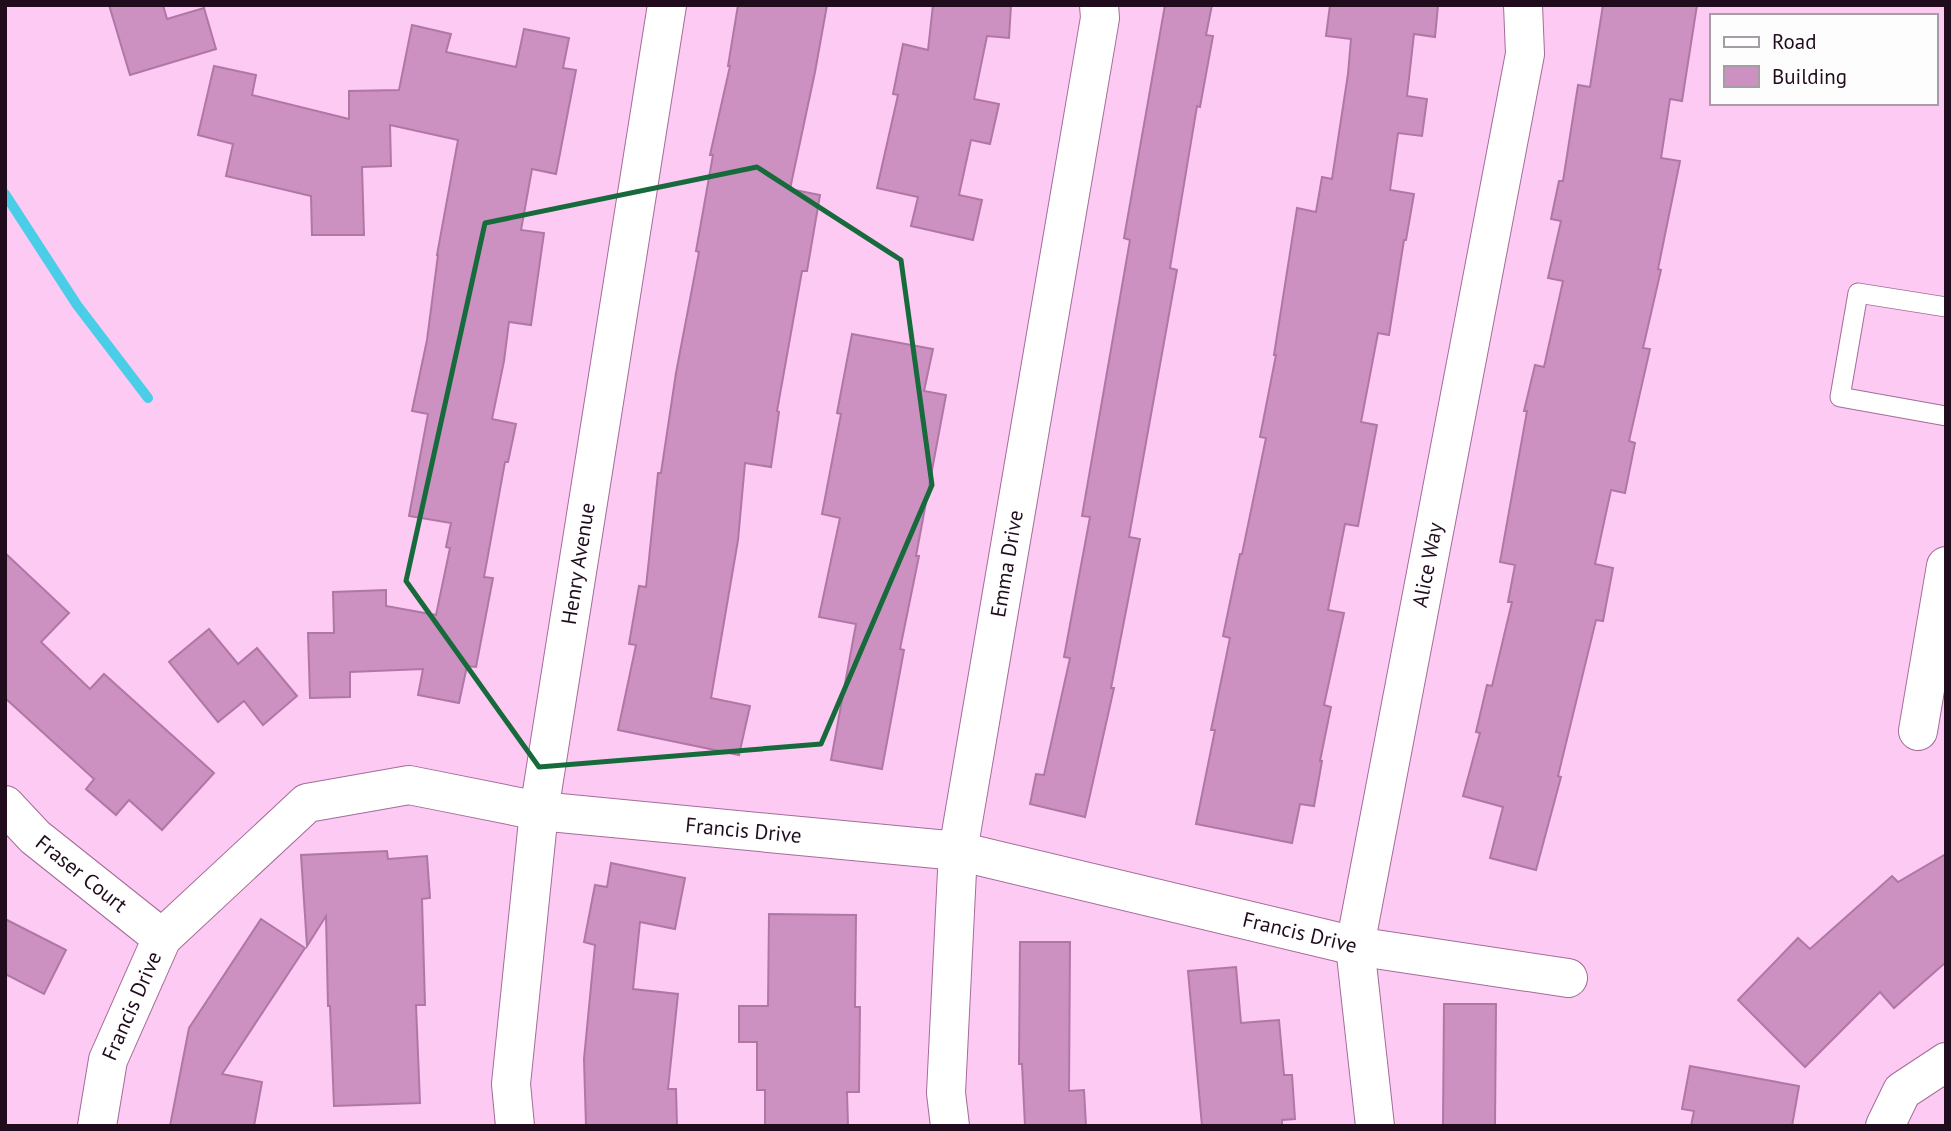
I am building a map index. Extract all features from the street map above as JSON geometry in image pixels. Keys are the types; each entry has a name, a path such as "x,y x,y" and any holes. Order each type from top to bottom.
{"street":[{"name":"Henry Avenue","path":"515,1126 511,1084 539,811 667,5"},
{"name":"Emma Drive","path":"950,1126 946,1093 958,851 1097,32 1099,5"},
{"name":"Alice Way","path":"1375,1126 1354,946 1525,54 1522,5"},
{"path":"1918,731 1946,566"},
{"name":"Francis Drive","path":"97,1126 108,1060 162,938 307,803 409,785 539,811 958,851 1354,946 1568,978"},
{"name":"Fraser Court","path":"5,805 35,837 162,938"},
{"path":"1885,1126 1902,1091 1946,1062"}],"lane":[{"path":"1946,307 1858,293 1840,397 1946,416"}],"highlighted area":[{"path":"757,167 901,260 932,485 821,744 539,767 406,581 485,223"}],"building":[{"path":"109,5 163,5 167,19 204,8 216,49 130,75"},
{"path":"738,5 827,5 790,189 820,195 807,271 802,271 777,411 771,467 745,463 738,540 711,698 750,706 739,755 618,730 636,645 629,644 639,586 646,587 658,473 661,473 676,373 699,252 696,251 713,155 710,155 730,66"},
{"path":"933,5 1011,5 1009,38 987,36 974,99 999,104 990,144 971,140 959,195 982,200 973,240 911,226 918,197 877,188 898,95 893,94 903,44 928,50"},
{"path":"1165,5 1212,5 1206,35 1213,36 1200,107 1197,106 1170,268 1177,270 1129,537 1140,539 1111,688 1114,688 1085,817 1030,804 1036,774 1044,775 1070,658 1064,657 1090,517 1082,516 1130,240 1124,238"},
{"path":"1330,5 1438,5 1435,37 1414,34 1407,96 1427,99 1422,136 1398,133 1390,190 1414,194 1389,335 1378,333 1361,422 1377,425 1358,526 1345,524 1328,610 1344,613 1324,705 1331,707 1314,806 1300,804 1292,843 1196,824 1215,730 1211,730 1230,638 1223,636 1266,438 1260,437 1276,355 1297,208 1316,212 1322,177 1332,179 1351,39 1326,36"},
{"path":"1603,5 1697,5 1682,101 1670,99 1661,158 1680,161 1658,269 1661,270 1643,348 1650,349 1629,441 1635,443 1625,493 1611,490 1595,564 1613,568 1603,621 1596,620 1558,776 1561,777 1536,870 1490,858 1503,807 1463,796 1480,733 1476,732 1487,685 1492,686 1512,602 1508,602 1515,565 1500,562 1527,411 1524,411 1535,365 1544,367 1563,281 1548,278 1561,221 1551,219 1559,181 1563,181 1578,85 1590,87"},
{"path":"412,25 451,34 446,52 516,67 524,29 569,38 563,68 576,70 556,174 532,169 521,230 544,233 531,325 509,322 492,419 516,424 508,462 505,462 484,577 493,578 476,667 467,666 459,703 418,695 423,669 350,672 350,697 310,698 308,633 334,633 333,592 386,590 386,606 436,615 450,548 446,547 451,523 409,516 428,414 412,411 427,340 437,255 458,140 390,125 391,166 362,167 364,235 312,235 311,196 226,176 233,144 198,135 214,66 256,75 252,95 349,119 349,91 399,90"},
{"path":"852,334 933,349 924,391 946,395 916,556 919,556 900,649 904,650 882,769 831,760 856,624 819,617 840,518 822,514 841,414 837,413"},
{"path":"5,553 69,613 41,642 90,689 104,674 214,773 162,830 129,800 116,815 86,789 94,779 5,698"},
{"path":"209,629 238,664 257,648 297,696 263,725 244,701 218,722 169,662"},
{"path":"387,851 388,859 427,856 430,898 422,899 425,1005 416,1005 420,1103 334,1106 326,916 307,946 301,855"},
{"path":"1946,854 1946,962 1894,1008 1880,992 1805,1067 1738,1000 1798,938 1810,949 1892,876 1898,882"},
{"path":"611,863 685,878 675,929 640,922 633,989 678,994 668,1089 676,1089 677,1126 586,1126 584,1059 595,945 584,942 595,885 607,887"},
{"path":"769,914 856,915 855,1007 860,1007 859,1092 847,1092 848,1126 765,1126 765,1090 757,1090 757,1042 739,1042 739,1006 768,1006"},
{"path":"5,919 66,950 44,994 5,974"},
{"path":"261,919 305,948 222,1074 262,1082 254,1126 170,1126 189,1028"},
{"path":"1020,942 1070,942 1069,1091 1084,1090 1086,1126 1025,1126 1022,1064 1019,1064"},
{"path":"1236,967 1241,1023 1279,1020 1284,1075 1292,1075 1295,1119 1282,1120 1282,1126 1202,1126 1188,971"},
{"path":"1444,1004 1496,1004 1495,1126 1443,1126"},
{"path":"1690,1066 1799,1086 1792,1126 1691,1126 1694,1111 1682,1109"}],"waterway":[{"path":"5,194 77,305 148,398"}]}
